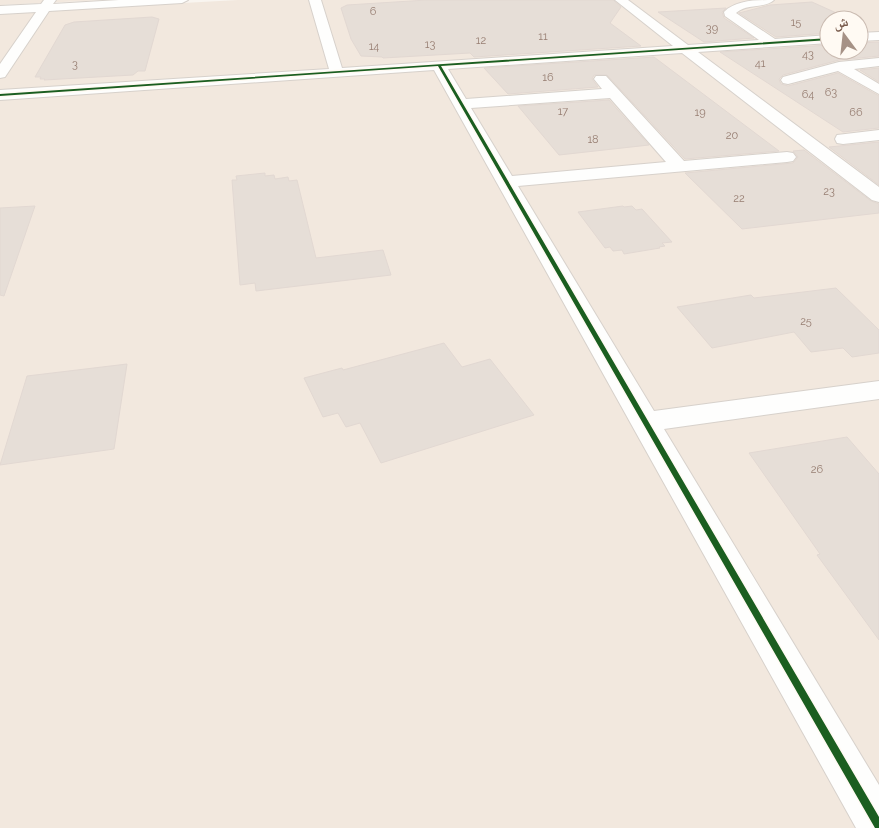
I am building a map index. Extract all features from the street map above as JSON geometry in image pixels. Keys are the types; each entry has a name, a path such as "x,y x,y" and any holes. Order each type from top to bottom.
{"street":[{"path":"0,3 182,0"},
{"path":"315,0 337,72"},
{"path":"621,0 879,196"},
{"path":"768,0 747,2 732,8 731,16 814,72"},
{"path":"0,10 48,2"},
{"path":"0,74 48,2"},
{"path":"0,95 819,40"},
{"path":"580,56 679,166"},
{"path":"788,80 839,66 879,62"},
{"path":"439,66 879,826"},
{"path":"839,66 879,90"},
{"path":"461,104 613,92"},
{"path":"843,139 879,135"},
{"path":"506,182 787,157"},
{"path":"645,422 879,390"}],"shaded area":[{"path":"0,0 105,0 0,5"},
{"path":"238,0 879,0 879,828 0,828 0,13"}],"building":[{"path":"427,0 613,0 621,7 610,23 641,46 474,57 470,53 383,58 361,56 351,39 341,8 347,5"},
{"path":"812,2 830,10 819,10 819,34 776,37 739,13 770,5"},
{"path":"726,8 722,12 724,18 754,38 704,42 658,12"},
{"path":"152,17 159,19 145,71 138,71 133,75 44,80 40,79 41,77 35,77 65,25 74,22"},
{"path":"869,42 879,42 879,56 869,57"},
{"path":"819,46 819,60 839,60 783,75 779,79 781,84 788,86 838,73 879,96 879,128 843,132 720,52"},
{"path":"654,57 779,151 685,159 607,75 594,75 592,79 598,87 508,94 484,68"},
{"path":"879,68 879,82 860,70"},
{"path":"609,100 649,145 559,155 518,106"},
{"path":"879,142 879,185 829,147"},
{"path":"804,150 871,201 879,204 879,213 742,229 685,173 793,163 798,157 793,151"},
{"path":"265,173 265,176 274,175 275,179 288,177 289,181 297,180 316,258 383,250 391,275 256,291 255,283 240,285 232,180 237,180 236,176"},
{"path":"35,206 4,296 0,295 0,208"},
{"path":"632,206 636,210 642,209 672,242 662,243 665,246 660,248 624,254 622,250 613,251 610,247 605,248 578,212"},
{"path":"836,288 879,330 879,353 852,357 843,348 811,352 794,332 712,348 677,307 751,295 754,298"},
{"path":"444,343 462,367 490,359 534,415 381,463 360,423 346,427 338,413 323,417 304,378 342,368 343,370"},
{"path":"127,364 114,449 0,465 27,376"},
{"path":"847,437 879,474 879,640 817,555 820,554 749,453"}],"cycle path":[{"path":"0,95 819,40"},
{"path":"439,66 879,826"}]}
